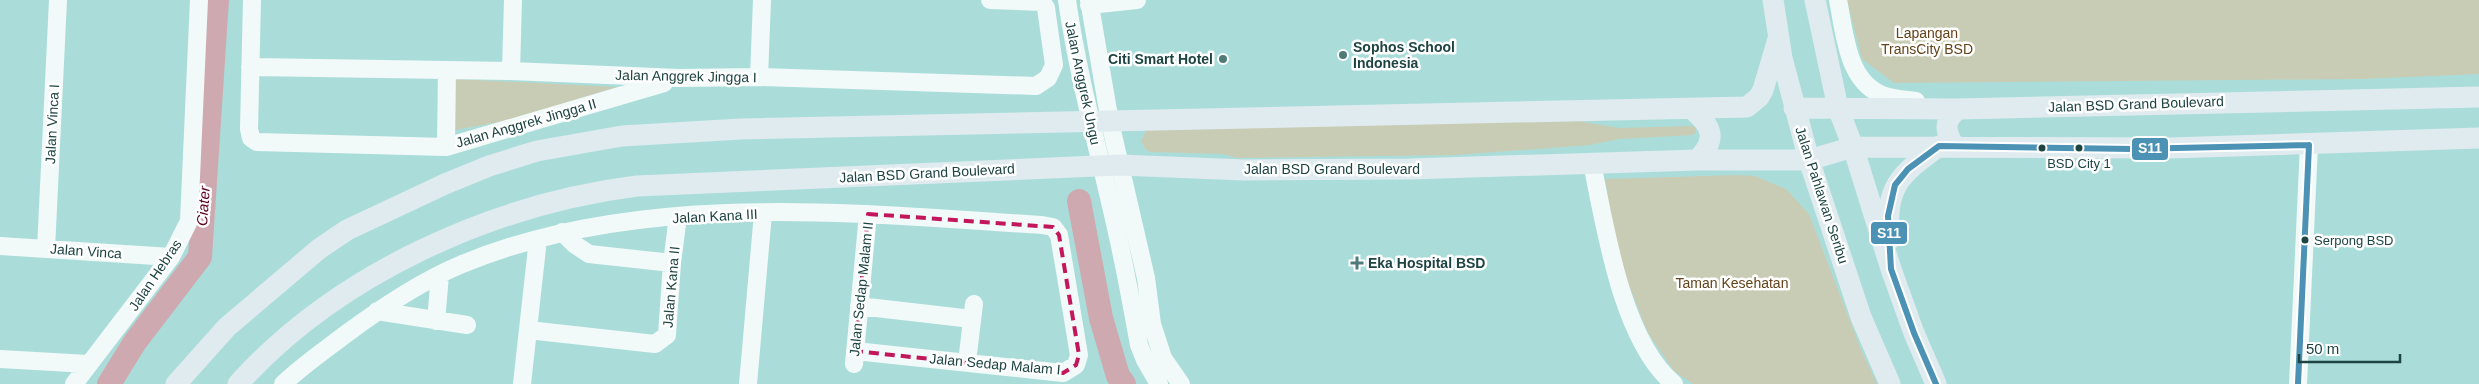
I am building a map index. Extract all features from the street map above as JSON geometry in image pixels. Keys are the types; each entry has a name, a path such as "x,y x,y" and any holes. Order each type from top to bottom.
{"main road":[{"name":"Jalan Pahlawan Seribu","path":"1773,0 1778,39 1794,108 1809,160 1862,318 1890,384"},
{"path":"1815,0 1838,108 1853,147 1891,269 1914,333 1936,384"},
{"path":"176,384 227,327 291,272 347,230 445,184 489,166 537,151 622,136 741,128 1100,122 1243,116 1692,110 1747,107 1759,97 1763,90 1778,39"},
{"path":"2450,98 2479,92"},
{"name":"Jalan BSD Grand Boulevard","path":"1794,108 1965,109 2479,97"},
{"path":"1891,269 1888,216 1895,185 1908,169 1946,146 1946,124 1949,116 1965,109"},
{"path":"1692,110 1704,119 1710,131 1706,151 1697,160"},
{"name":"Jalan BSD Grand Boulevard","path":"238,384 256,365 313,316 371,276 483,223 546,202 594,191 637,186 1110,165 1254,170 1410,169 1697,160 1809,160 1853,147 1946,146 2132,149 2309,145 2479,138"}],"street":[{"name":"Jalan Vinca I","path":"46,249 58,0"},
{"name":"Jalan Hebras","path":"74,384 171,257 190,221 199,0"},
{"path":"250,66 252,0"},
{"path":"511,71 512,0"},
{"path":"758,77 762,0"},
{"name":"Jalan Anggrek Jingga I","path":"250,66 511,71 679,78 758,77 1036,86 1048,78 1054,65 1046,8 1042,2 1036,1 990,0"},
{"name":"Jalan Anggrek Ungu","path":"1067,0 1071,32 1100,122 1110,165"},
{"path":"1089,2 1136,0"},
{"path":"1838,0 1850,60 1855,70 1869,87 1888,97 1965,109"},
{"name":"Jalan Anggrek Ungu","path":"1089,2 1100,122"},
{"name":"Jalan Anggrek Jingga II","path":"250,66 248,129 251,138 257,142 446,147 679,78"},
{"path":"446,147 447,70"},
{"path":"2298,384 2309,145"},
{"path":"1592,163 1614,268 1636,329 1647,350 1674,384"},
{"path":"1110,165 1116,228 1139,345 1145,360 1160,384"},
{"path":"1110,165 1146,278 1156,339 1163,358 1181,384"},
{"path":"748,384 764,213"},
{"name":"Jalan Kana III","path":"284,384 299,368 377,311 440,275 460,265 562,232 678,216 764,213 868,214"},
{"name":"Jalan Sedap Malam II","path":"854,358 868,214"},
{"name":"Jalan Sedap Malam I","path":"854,358 967,362 1063,373 1076,365 1079,355 1059,235 1053,227 868,214"},
{"name":"Jalan Kana II","path":"528,330 655,344 667,335 672,263 678,216"},
{"path":"562,232 574,244 589,254 672,263"},
{"path":"522,384 538,239"},
{"name":"Jalan Vinca","path":"0,246 171,257"},
{"path":"436,321 440,275"},
{"path":"859,306 973,312 967,362"},
{"path":"377,311 467,325"},
{"path":"0,359 88,364"}],"highlighted area":[{"path":"868,214 1053,227 1059,235 1079,355 1076,365 1063,373 855,351"}],"green space":[{"name":"Lapangan TransCity BSD","path":"1847,0 2479,0 2479,74 2360,79 1894,83 1862,59"},
{"path":"455,79 617,87 510,120 455,130"},
{"path":"1578,121 1619,128 1691,126 1695,127 1696,132 1693,135 1619,139 1590,145 1455,155 1237,158 1223,154 1151,152 1146,150 1141,141 1146,131 1152,129"},
{"name":"Taman Kesehatan","path":"1755,176 1786,189 1809,214 1860,347 1877,384 1693,384 1674,371 1648,333 1618,258 1605,179"}],"waterway":[{"name":"Ciater","path":"109,384 135,342 200,257 217,0"},
{"path":"1079,201 1101,318 1118,376 1124,384"}],"transit line":[{"name":"S11","path":"1936,384 1914,333 1891,269 1888,216 1895,185 1908,169 1939,146 2132,149 2309,145"},
{"name":"S11","path":"2298,384 2309,145"}],"place":[{"name":"Sophos School Indonesia","path":"1343,55"},
{"name":"Citi Smart Hotel","path":"1223,59"},
{"name":"BSD City 1","path":"2079,148"},
{"name":"Serpong BSD","path":"2305,240"},
{"name":"Eka Hospital BSD","path":"1357,263"}]}
